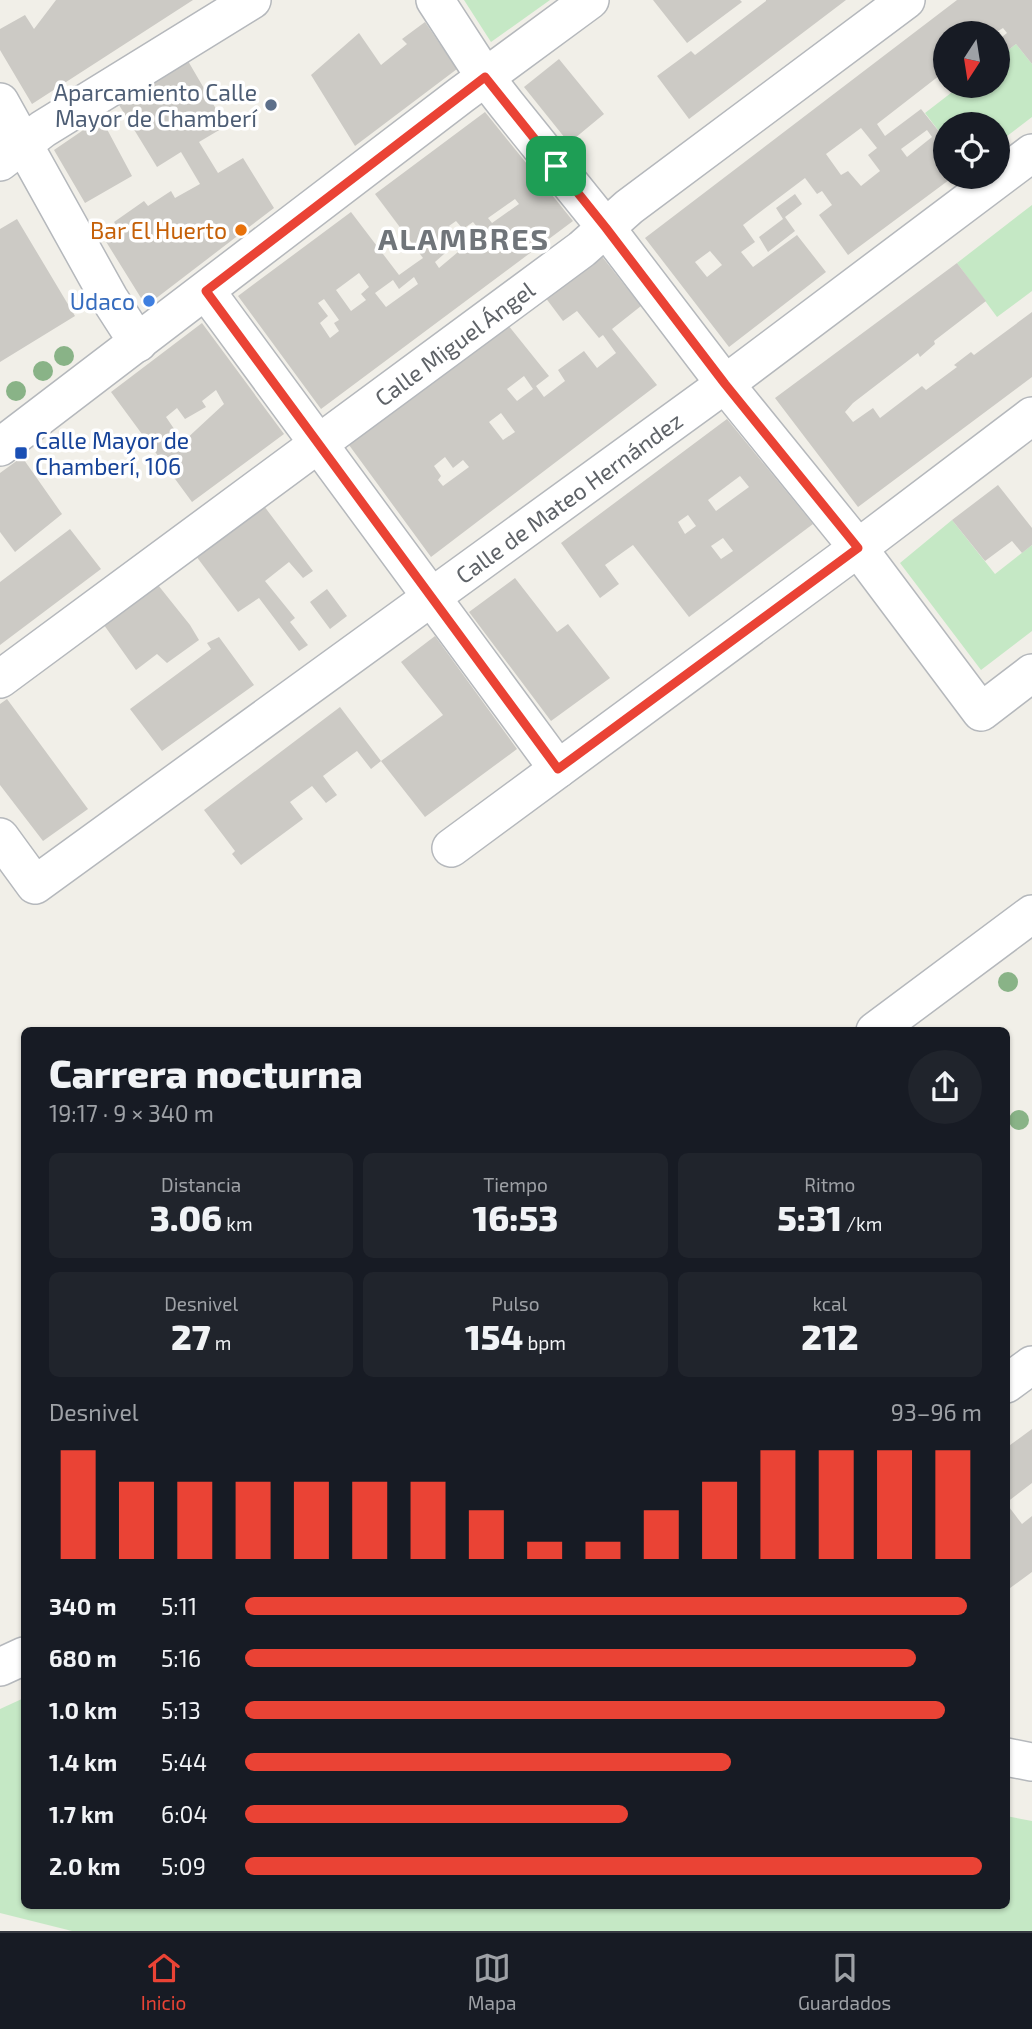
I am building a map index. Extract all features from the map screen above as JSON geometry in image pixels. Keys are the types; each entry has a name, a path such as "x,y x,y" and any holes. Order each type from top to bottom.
{"street":[{"path":"12,153 43,129 252,0"},
{"path":"435,0 485,77 606,228 725,384 858,548 981,712 1032,673"},
{"path":"0,447 590,0"},
{"name":"Calle Miguel Ángel","path":"0,679 582,249 629,207 906,0"},
{"path":"0,102 12,153 138,343"},
{"name":"Calle de Mateo Hernández","path":"0,837 35,885 725,384 1032,153"},
{"path":"206,291 558,769"},
{"path":"451,848 858,548 1032,416"},
{"path":"880,1027 1032,914"},
{"path":"1010,1381 1032,1365"},
{"path":"0,1667 21,1657"},
{"path":"1010,1757 1032,1762"}],"green space":[{"path":"464,0 550,0 491,42"},
{"path":"1016,44 1032,64 1032,117 1010,134 1010,112 933,112 933,123 925,113 944,98 1010,98 1010,49"},
{"path":"1032,205 1032,291 997,317 957,263"},
{"path":"952,520 995,574 1032,545 1032,631 981,670 900,563"},
{"path":"21,1699 21,1909 1010,1909 1010,1817 1032,1821 1032,1931 72,1931 0,1913 0,1709"}],"building":[{"path":"56,0 193,0 32,104 0,50 0,29 25,15 34,29"},
{"path":"653,0 740,0 742,2 687,43"},
{"path":"766,0 846,0 689,119 657,76 691,51 695,55"},
{"path":"957,0 1032,0 1032,64 1016,44 1010,49 1010,21 933,21 933,81 877,124 885,136 921,109 933,124 933,189 937,189 848,255 819,215 832,205 822,191 817,194 805,178 743,225 755,242 741,252 753,267 797,235 826,272 729,347 645,238","holes":["861,128 877,148 868,155 880,171 861,186 848,171 841,175 826,154","927,130 932,137 907,157 901,149","710,251 722,265 707,277 695,262"]},
{"path":"425,22 457,69 355,146 311,75 359,33 381,65 407,44 402,39"},
{"path":"559,59 604,114 569,143 524,87"},
{"path":"188,61 226,126 199,142 218,173 243,158 274,208 146,306 105,240 119,229 114,222 144,201 148,206 171,191 175,198 200,184 181,152 157,167 119,105"},
{"path":"485,112 573,221 321,409 238,296 351,212 399,275 423,258 375,194","holes":["515,199 519,204 492,223 488,218","456,221 463,229 473,222 478,228 453,246 447,239 455,233 449,226","453,246 458,252 439,268 435,262","359,273 369,287 361,294 366,300 351,311 336,290","414,277 418,284 386,307 375,293 393,280 399,289","324,299 339,320 334,323 339,331 330,338 320,323 328,316 318,303"]},
{"path":"101,118 132,176 85,203 54,150"},
{"path":"795,194 802,204 785,217 795,231 768,252 759,237 783,219 776,208"},
{"path":"17,219 75,316 0,362 0,229"},
{"path":"600,254 641,306 612,329 657,385 431,557 349,445 508,325 549,376 536,386 544,397 565,381 558,370 584,351 597,368 616,353 603,335 599,338 577,311 563,321 545,297","holes":["524,376 533,389 517,401 507,389","501,413 515,432 503,440 489,422","445,457 453,468 463,460 469,467 443,486 438,480 441,476 434,466"]},
{"path":"957,263 986,301 934,341 935,344 920,357 918,353 845,412 853,422 873,408 880,418 922,386 926,390 957,367 954,365 971,352 974,355 1032,312 1032,377 858,507 775,398"},
{"path":"202,323 284,434 192,502 111,392","holes":["216,390 224,404 183,442 166,417 177,408 185,419 206,407 202,401"]},
{"path":"727,419 813,524 689,617 633,545 605,565 619,584 600,598 561,543","holes":["740,476 749,487 716,511 708,500","688,515 696,526 685,534 678,522","723,538 733,551 721,559 711,546"]},
{"path":"22,457 62,514 15,552 0,532 0,473"},
{"path":"998,485 1032,528 1032,545 1022,553 1012,541 985,561 952,520"},
{"path":"264,506 313,571 303,578 289,562 265,581 295,618 290,622 308,645 299,651 259,598 238,612 196,556"},
{"path":"70,529 101,569 0,645 0,582"},
{"path":"515,578 557,632 568,624 610,678 551,721 469,612"},
{"path":"158,585 199,640 167,663 157,654 136,670 104,625"},
{"path":"327,589 347,616 330,629 310,602"},
{"path":"435,636 517,749 425,817 381,761 443,715 401,662"},
{"path":"219,637 254,685 162,751 130,709 211,649 207,643"},
{"path":"7,699 88,809 43,841 0,785 0,704"},
{"path":"340,707 381,761 371,769 357,751 323,776 337,795 326,803 312,786 290,802 303,819 241,865 232,854 235,851 204,810"},
{"path":"1032,1429 1032,1483 1010,1500 1010,1445"},
{"path":"1010,1508 1022,1524 1032,1516 1032,1572 1010,1588"}],"place":[{"name":"Aparcamiento Calle Mayor de Chamberí","path":"271,105"},
{"name":"Bar El Huerto","path":"241,230"},
{"name":"Udaco","path":"149,301"},
{"name":"Calle Mayor de Chamberí, 106","path":"21,453"}],"district":[{"name":"ALAMBRES","path":"464,238"}],"route":[{"path":"485,77 556,166 725,384 858,548 558,769 206,291 485,77"}]}
